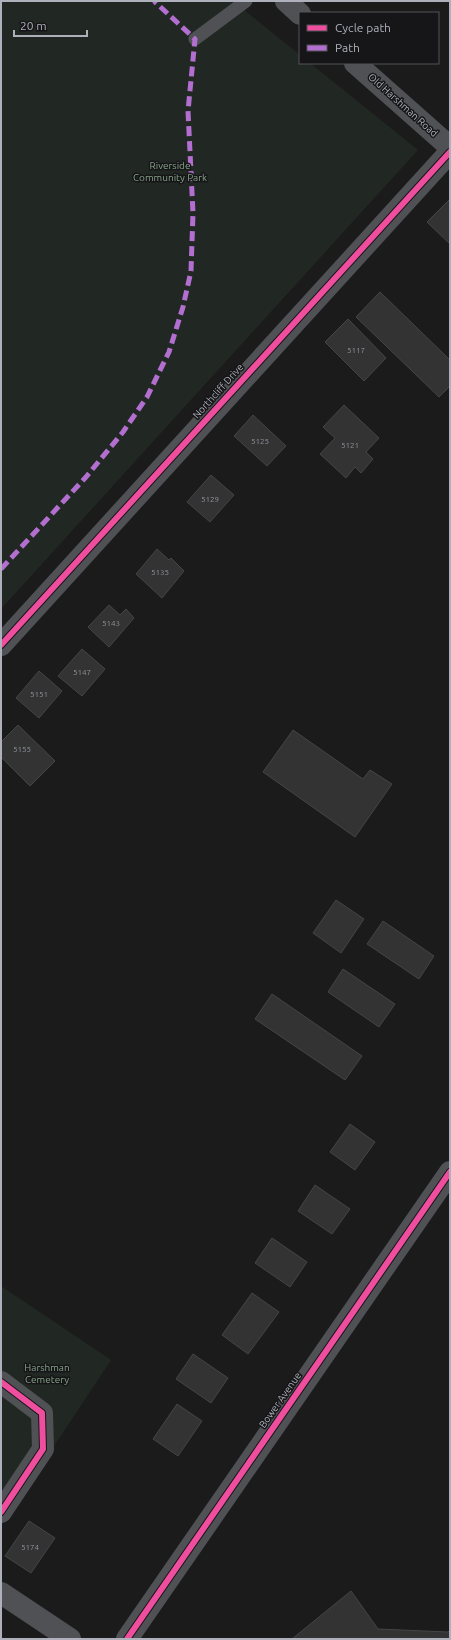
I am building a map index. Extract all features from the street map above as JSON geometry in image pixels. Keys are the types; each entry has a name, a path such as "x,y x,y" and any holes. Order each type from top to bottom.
{"street":[{"path":"286,1 299,13"},
{"path":"304,12 313,1"},
{"name":"Old Harshman Road","path":"356,64 450,147"},
{"name":"Northcliff Drive","path":"1,645 450,152"},
{"name":"Bower Avenue","path":"127,1639 450,1172"},
{"path":"1,1382 42,1412 43,1449 1,1512"},
{"path":"1,1593 70,1639"}],"lane":[{"path":"195,39 246,1"}],"green space":[{"name":"Riverside Community Park","path":"1,1 233,1 299,54 299,64 311,64 418,150 1,609"},
{"name":"Harshman Cemetery","path":"1,1286 111,1360 1,1526"}],"building":[{"path":"450,199 450,244 427,222"},
{"path":"380,292 450,360 450,386 439,397 356,317"},
{"path":"348,319 386,358 364,381 325,342"},
{"path":"344,405 379,438 366,452 373,459 361,473 355,467 346,478 320,454 335,438 323,427"},
{"path":"253,415 286,446 267,466 234,436"},
{"path":"211,475 234,495 210,522 187,502"},
{"path":"157,549 169,560 171,558 184,571 162,598 136,574"},
{"path":"109,605 120,615 126,609 134,618 109,647 88,627"},
{"path":"82,649 105,669 82,696 58,676"},
{"path":"39,671 62,691 39,718 16,698"},
{"path":"18,725 55,761 30,786 1,757 1,742"},
{"path":"293,730 363,779 370,770 392,784 355,837 263,772"},
{"path":"336,900 364,919 341,953 313,933"},
{"path":"383,921 434,956 419,979 367,944"},
{"path":"343,969 395,1004 379,1027 328,992"},
{"path":"272,994 362,1056 345,1080 255,1019"},
{"path":"350,1124 375,1142 355,1170 330,1152"},
{"path":"315,1185 350,1209 332,1234 298,1211"},
{"path":"272,1238 307,1262 290,1287 255,1263"},
{"path":"252,1293 279,1312 248,1354 222,1335"},
{"path":"193,1354 228,1378 211,1403 176,1379"},
{"path":"177,1404 202,1421 178,1456 153,1439"},
{"path":"29,1521 55,1538 31,1573 5,1556"},
{"path":"351,1591 378,1629 448,1632 450,1630 450,1639 292,1639"}],"marked path":[{"path":"1,569 86,477 123,432 147,397 169,352 183,307 191,271 193,213 188,111 195,39 154,1"}],"cycle path":[{"path":"1,645 450,152"},
{"path":"127,1639 450,1172"},
{"path":"1,1382 42,1413 43,1449 1,1512"}]}
